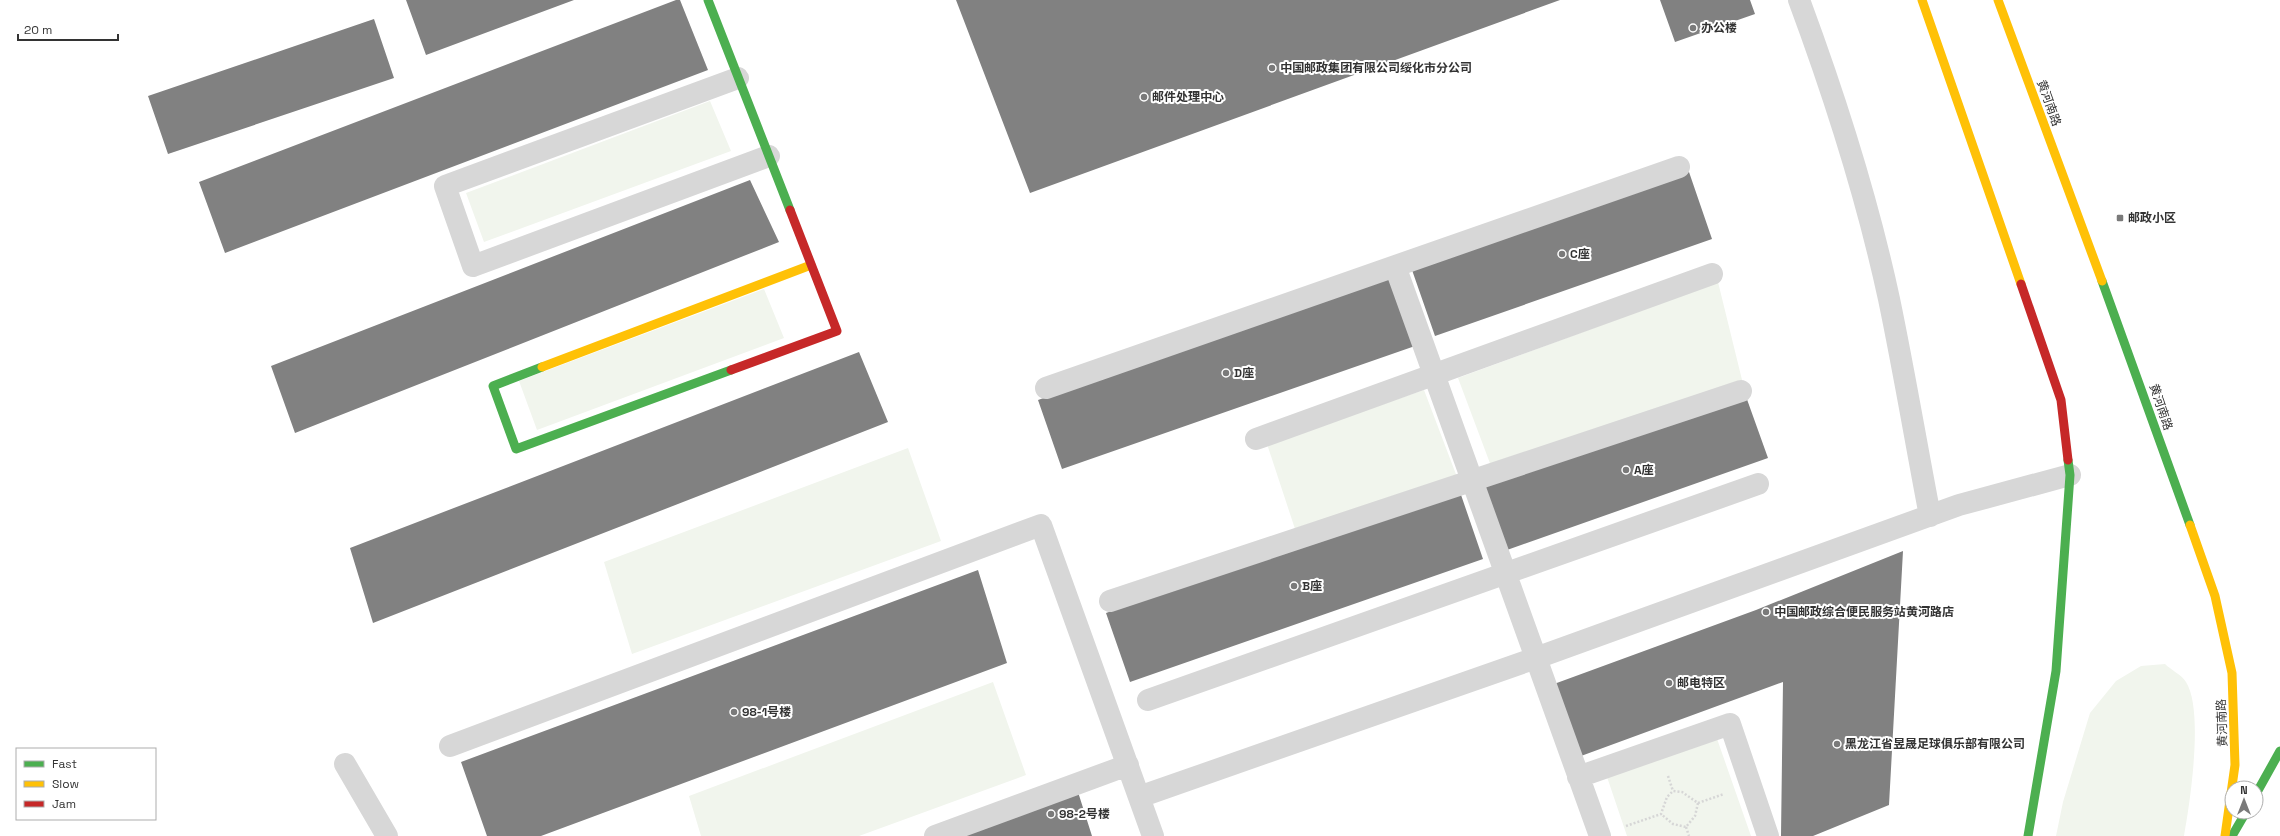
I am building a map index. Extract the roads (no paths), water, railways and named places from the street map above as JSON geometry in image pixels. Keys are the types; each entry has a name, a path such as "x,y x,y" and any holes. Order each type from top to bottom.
{"main road":[{"path":"708,0 837,331 516,449 492,386 811,265"},
{"path":"1922,0 2061,400 2070,476 2056,671 2032,823 2028,836"},
{"name":"黄河南路","path":"1998,0 2136,372 2215,596 2232,673 2235,765 2225,836"},
{"path":"2264,780 2280,751"},
{"path":"2232,836 2241,820"}],"street":[{"path":"1799,0 1826,72 1870,220 1889,299 1930,516"},
{"path":"738,78 445,186 473,266 769,156"},
{"path":"1046,388 1679,167"},
{"path":"1396,266 1600,836"},
{"path":"1256,439 1712,274"},
{"path":"1110,601 1741,391"},
{"path":"1139,797 1536,658 1959,505 2070,476"},
{"path":"1148,700 1758,484"},
{"path":"450,746 1041,524 1153,836"},
{"path":"1578,777 1730,724 1768,836"},
{"path":"345,764 387,836"},
{"path":"935,836 1128,765"}],"place":[{"name":"办公楼","path":"1693,28"},
{"name":"中国邮政集团有限公司绥化市分公司","path":"1272,68"},
{"name":"邮件处理中心","path":"1144,97"},
{"name":"邮政小区","path":"2120,218"},
{"name":"C座","path":"1562,254"},
{"name":"D座","path":"1226,373"},
{"name":"A座","path":"1626,470"},
{"name":"B座","path":"1294,586"},
{"name":"中国邮政综合便民服务站黄河路店","path":"1766,612"},
{"name":"邮电特区","path":"1669,683"},
{"name":"98-1号楼","path":"734,712"},
{"name":"黑龙江省昱晟足球俱乐部有限公司","path":"1837,744"},
{"name":"98-2号楼","path":"1051,814"}]}
